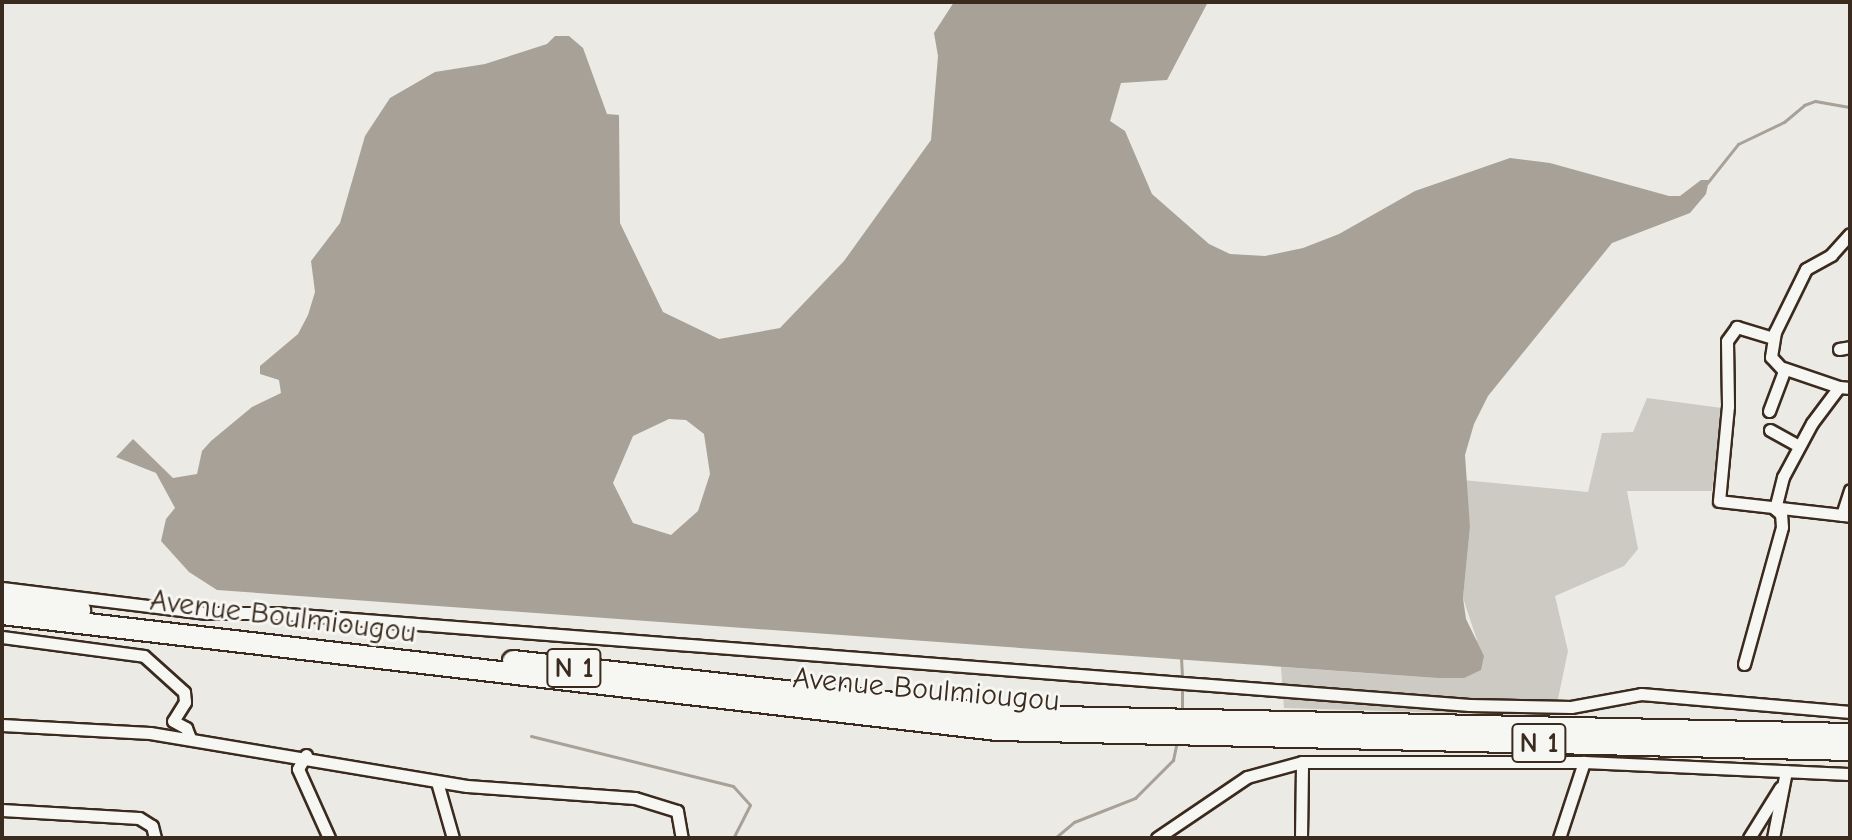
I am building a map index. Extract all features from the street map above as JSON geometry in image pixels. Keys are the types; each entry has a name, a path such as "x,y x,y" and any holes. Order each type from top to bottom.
{"highway":[{"name":"Avenue Boulmiougou","path":"2,600 798,695 1147,729"},
{"name":"Avenue Boulmiougou","path":"2,614 915,723 1850,750"},
{"name":"Avenue Boulmiougou","path":"1227,731 1850,734"}],"street":[{"path":"1744,664 1782,527 1775,509 1799,446 1845,387 1783,368 1771,357 1773,338 1806,269 1831,255 1850,234"},
{"path":"1773,338 1737,327 1727,341 1728,406 1719,501 1846,516 1850,490"},
{"path":"1769,411 1783,368"},
{"path":"1770,430 1799,446"},
{"path":"2,588 206,613 274,613 1469,705 1571,707 1641,694 1850,712"},
{"path":"2,637 144,656 184,692 185,702 173,721 186,728 190,738"},
{"path":"2,725 190,738 306,755 437,782 635,798 677,811 682,838"},
{"path":"306,755 298,769 329,838"},
{"path":"1301,838 1302,762"},
{"path":"1157,838 1247,777 1302,762 1584,762 1785,776 1850,774"},
{"path":"1559,838 1584,762"},
{"path":"1749,838 1785,776"},
{"path":"1773,838 1785,776"},
{"path":"437,782 453,838"},
{"path":"2,810 139,818 152,826 155,838"}],"shaded area":[{"path":"954,2 1208,2 1167,80 1121,83 1110,121 1125,131 1152,194 1209,244 1230,254 1265,256 1303,248 1339,234 1415,191 1510,158 1550,163 1669,196 1680,196 1701,180 1709,180 1706,194 1690,213 1612,243 1488,396 1474,424 1465,455 1470,527 1463,598 1466,619 1484,656 1481,670 1464,678 1437,678 217,590 189,572 161,541 166,519 175,508 156,473 116,457 133,439 173,478 197,474 202,451 211,441 252,407 281,393 279,380 260,374 260,366 298,334 308,315 315,292 311,261 340,223 365,136 390,98 435,72 485,64 547,44 555,36 569,36 583,48 607,114 619,115 620,223 663,312 719,339 780,328 844,261 931,140 938,56 934,33","holes":["669,419 686,420 704,434 710,474 698,511 671,535 633,523 613,483 633,436"]},
{"path":"1647,398 1722,408 1712,491 1627,491 1638,549 1624,566 1555,596 1568,651 1558,699 1521,715 1284,708 1281,667 1437,678 1477,640 1463,598 1470,527 1463,480 1588,492 1602,433 1633,432"}],"waterway":[{"path":"1707,183 1738,144 1784,122 1804,105 1815,101 1850,107"},
{"path":"1181,657 1182,678"},
{"path":"1182,685 1182,714"},
{"path":"531,736 733,786 750,805 733,838"},
{"path":"1055,838 1074,822 1135,798 1173,760 1177,741"}]}
